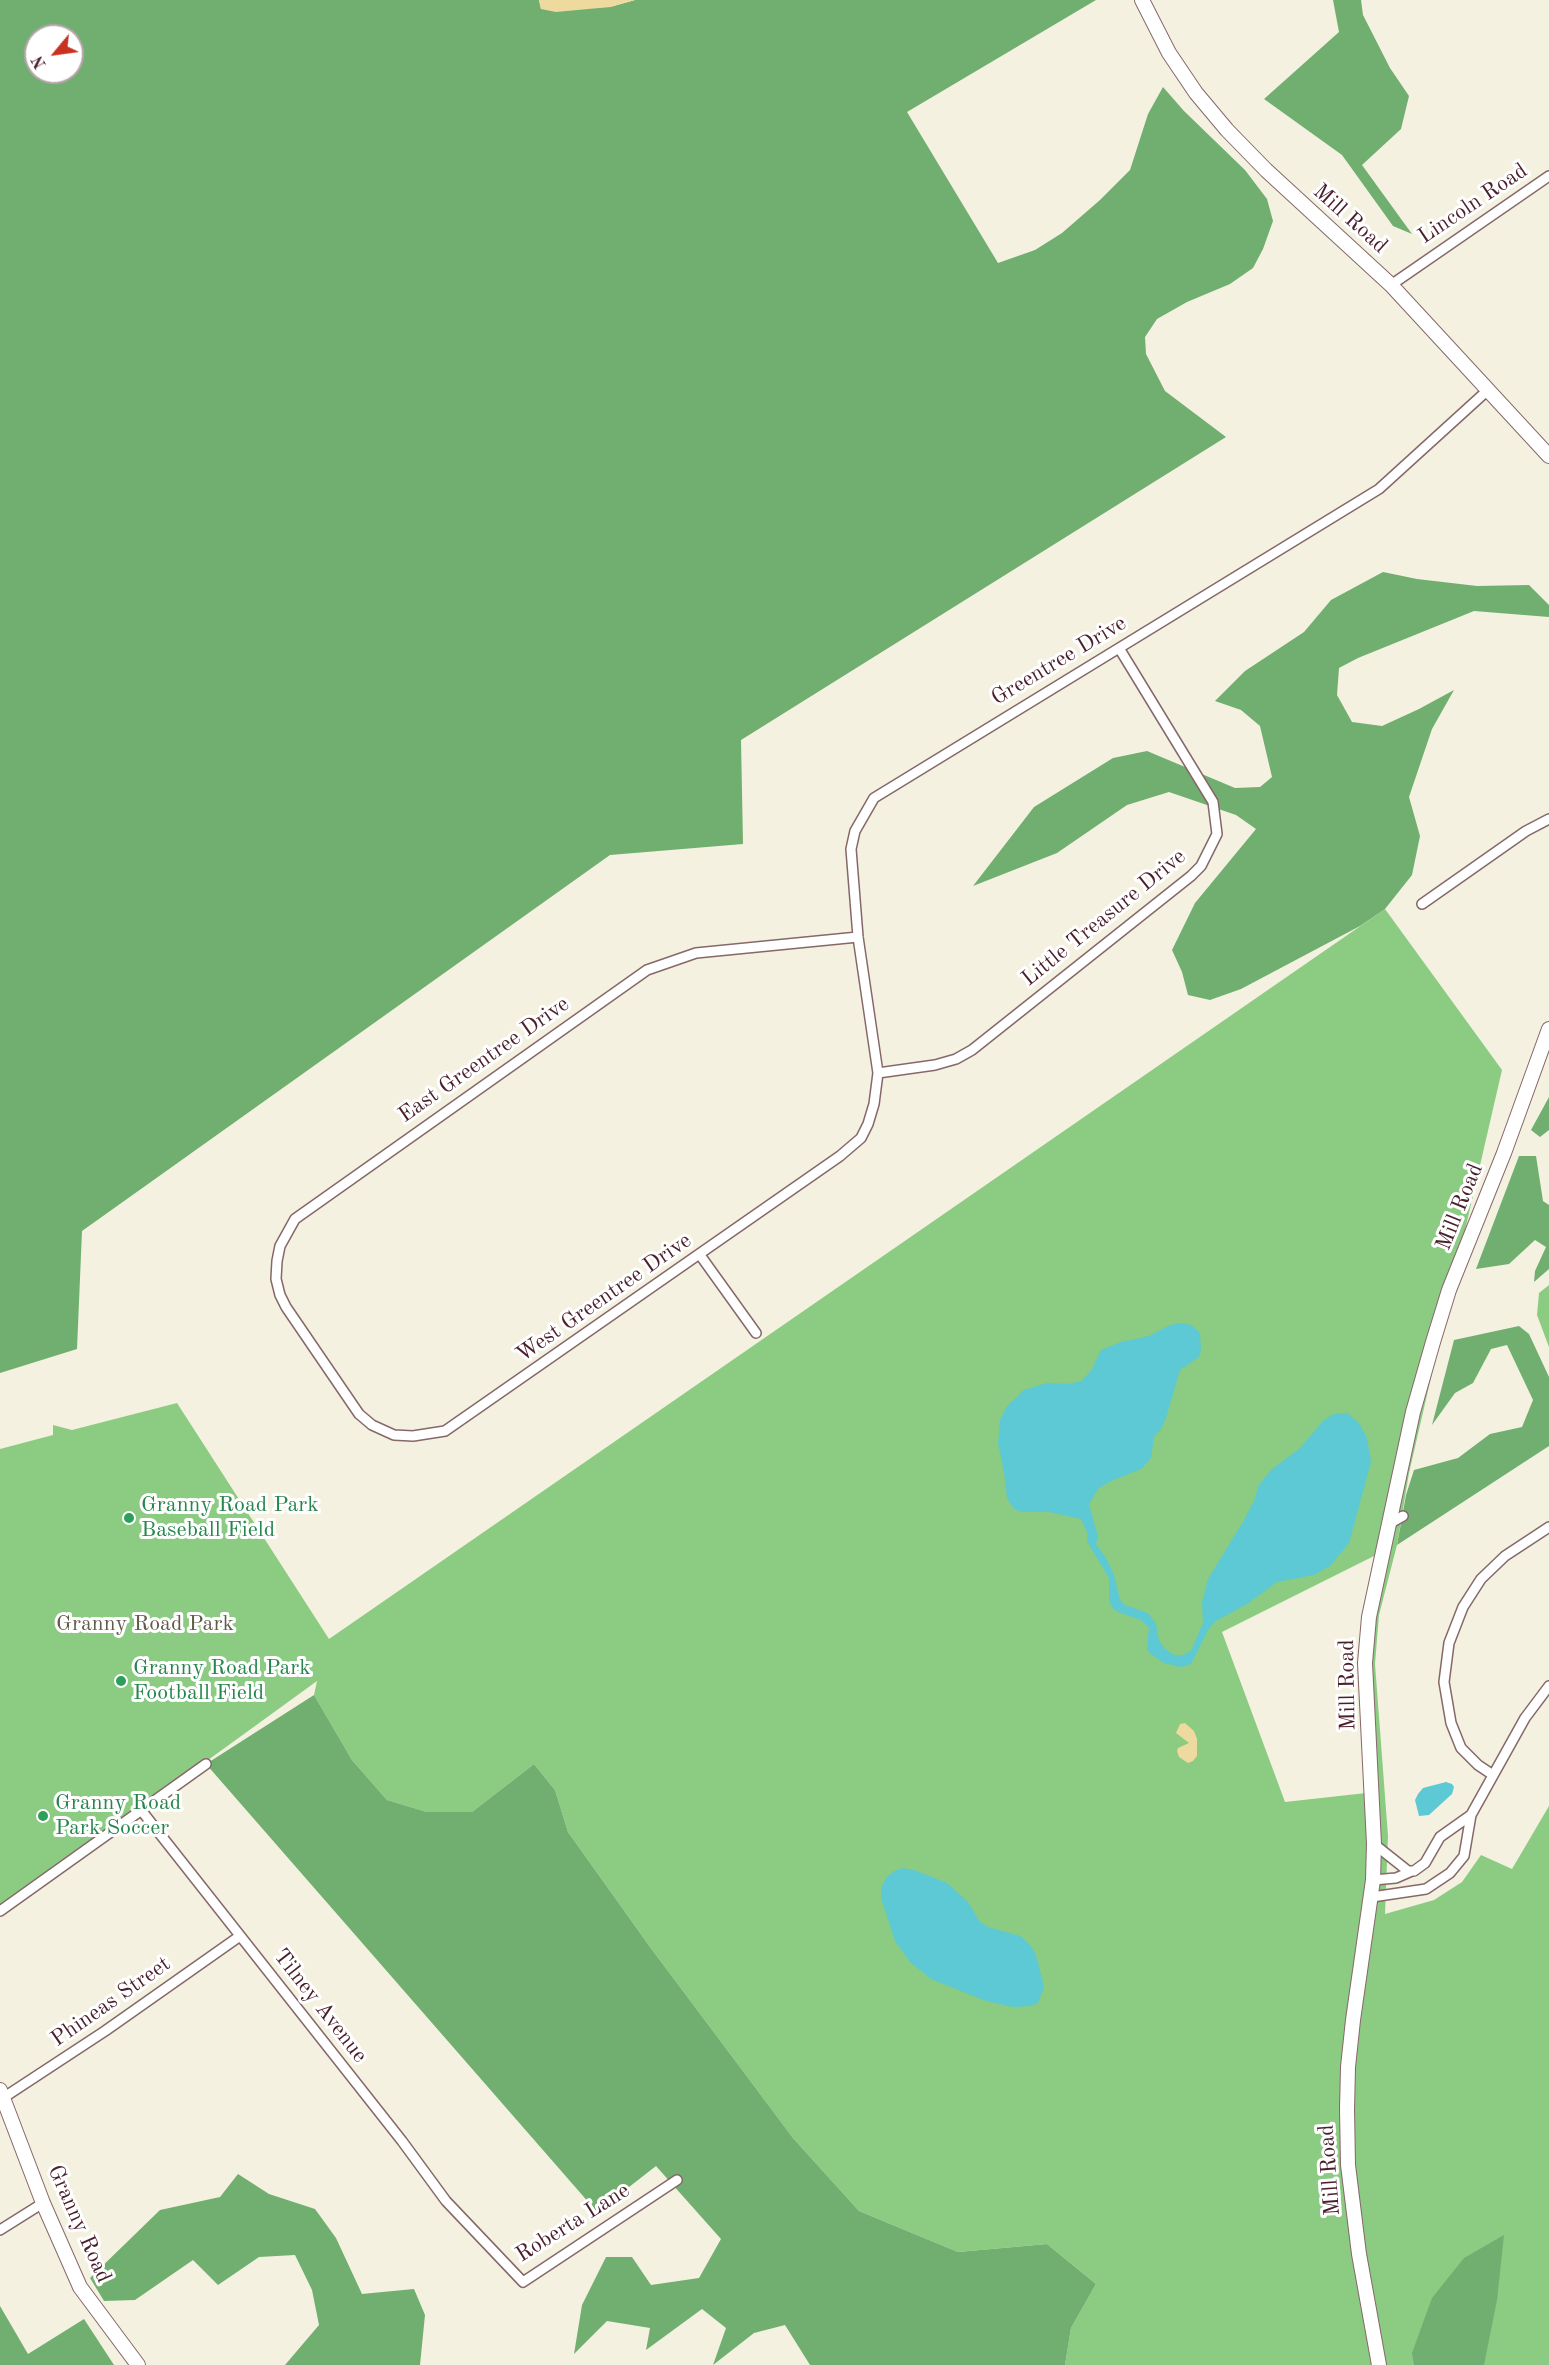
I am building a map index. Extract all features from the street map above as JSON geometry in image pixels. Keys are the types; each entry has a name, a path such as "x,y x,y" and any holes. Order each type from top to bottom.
{"main road":[{"name":"Mill Road","path":"1142,0 1169,53 1196,93 1221,124 1266,170 1391,285 1549,456"},
{"name":"Mill Road","path":"1379,2365 1358,2243 1348,2165 1347,2109 1348,2067 1353,2020 1373,1880 1374,1844 1365,1663 1368,1617 1413,1412 1449,1290 1504,1153 1549,1029"},
{"name":"Granny Road","path":"1,2096 80,2288 138,2365"}],"street":[{"name":"Lincoln Road","path":"1391,285 1549,176"},
{"name":"Greentree Drive","path":"878,1072 858,938 851,849 855,831 874,798 1379,489 1489,389"},
{"name":"Little Treasure Drive","path":"878,1072 935,1065 956,1059 972,1050 1182,884 1201,866 1217,834 1213,802 1119,648"},
{"path":"1422,904 1526,831 1549,819"},
{"name":"East Greentree Drive","path":"319,1356 286,1307 276,1279 280,1246 295,1219 304,1211 647,970 696,953 858,938"},
{"name":"West Greentree Drive","path":"319,1356 359,1414 372,1425 394,1435 413,1437 446,1431 840,1156 861,1138 868,1124 874,1104 878,1072"},
{"path":"700,1255 756,1334"},
{"path":"1388,1525 1402,1516"},
{"path":"1493,1775 1478,1766 1461,1748 1451,1723 1444,1682 1449,1643 1462,1607 1481,1579 1505,1556 1549,1527"},
{"path":"1372,1897 1426,1889 1450,1873 1464,1856 1471,1815 1525,1718 1549,1686"},
{"path":"0,1911 206,1764"},
{"name":"Tilney Avenue","path":"141,1810 447,2201 470,2225"},
{"path":"1373,1880 1396,1878 1414,1871 1425,1863 1440,1837 1471,1815"},
{"path":"1374,1844 1408,1871 1414,1871"},
{"name":"Phineas Street","path":"1,2096 105,2031 240,1936"},
{"name":"Roberta Lane","path":"470,2225 524,2282 677,2180"},
{"path":"0,2230 43,2202"}],"green space":[{"path":"0,0 539,0 541,9 610,7 635,0 1096,0 907,112 998,263 1035,250 1062,233 1130,170 1148,114 1163,87 1184,111 1245,170 1267,199 1273,221 1253,268 1230,284 1187,302 1157,319 1145,337 1146,354 1165,391 1226,437 741,740 743,844 610,855 82,1231 77,1349 0,1373"},
{"path":"1333,0 1361,0 1363,15 1390,68 1409,96 1401,129 1362,165 1412,234 1393,226 1342,155 1264,99 1339,32"},
{"path":"1383,572 1417,579 1477,586 1529,585 1549,605 1549,617 1474,611 1358,658 1339,668 1337,695 1352,722 1382,726 1454,690 1432,729 1409,797 1420,836 1412,875 1385,909 1360,926 1241,989 1210,1000 1188,995 1182,972 1172,950 1195,903 1256,829 1236,815 1169,792 1127,805 1057,853 973,886 1034,807 1113,758 1147,751 1235,788 1260,787 1272,777 1260,726 1241,710 1215,701 1245,671 1304,632 1331,600"},
{"name":"Granny Road Park","path":"1385,909 1502,1070 1409,1473 1397,1545 1379,1615 1375,1664 1388,1836 1385,1914 1434,1900 1462,1882 1481,1855 1512,1869 1549,1806 1549,2365 1065,2365 1071,2328 1096,2284 1047,2244 958,2252 859,2211 793,2138 650,1947 568,1832 555,1790 534,1764 472,1812 427,1812 387,1800 352,1760 314,1695 317,1681 0,1911 0,1449 53,1435 53,1425 72,1430 177,1403 329,1639","holes":["1374,1556 1362,1656 1366,1793 1285,1802 1222,1632"]},
{"path":"1549,1097 1549,1130 1540,1137 1531,1130"},
{"path":"1519,1156 1536,1156 1543,1201 1549,1205 1549,1269 1534,1282 1535,1271 1546,1247 1535,1240 1509,1264 1476,1269"},
{"path":"1549,1285 1549,1347 1537,1315 1539,1293"},
{"path":"1519,1326 1529,1334 1549,1377 1549,1446 1397,1545 1406,1495 1414,1470 1458,1458 1490,1434 1522,1427 1533,1400 1507,1345 1491,1349 1473,1383 1455,1393 1432,1425 1454,1340"},
{"path":"314,1695 352,1760 387,1800 427,1812 472,1812 534,1764 555,1790 568,1832 650,1947 793,2138 859,2211 958,2252 1047,2244 1096,2284 1071,2328 1065,2365 810,2365 785,2325 754,2333 713,2365 726,2328 702,2309 646,2350 650,2328 607,2321 574,2354 582,2305 606,2257 632,2257 651,2285 699,2278 721,2239 656,2166 597,2212 206,1764"},
{"path":"238,2174 269,2194 315,2209 336,2238 362,2294 414,2289 425,2315 420,2365 285,2365 319,2325 312,2290 295,2255 259,2257 218,2285 193,2260 135,2300 104,2301 90,2278 160,2210 220,2197"},
{"path":"1504,2235 1497,2300 1484,2365 1414,2365 1412,2353 1432,2298 1464,2258"},
{"path":"0,2306 28,2354 84,2319 114,2365 0,2365"}],"sand":[{"path":"539,0 635,0 610,7 556,12 541,9"},
{"path":"1185,1723 1194,1731 1197,1739 1197,1756 1188,1763 1179,1757 1177,1751 1178,1748 1189,1743 1176,1733 1180,1724"}],"water":[{"path":"1181,1323 1191,1325 1200,1333 1201,1350 1199,1357 1180,1370 1166,1418 1154,1437 1151,1458 1141,1469 1098,1489 1089,1504 1098,1537 1096,1544 1114,1575 1120,1600 1125,1605 1148,1613 1156,1624 1159,1641 1165,1649 1174,1655 1183,1655 1191,1651 1203,1623 1202,1602 1208,1579 1244,1520 1255,1499 1258,1486 1271,1470 1300,1448 1324,1420 1334,1414 1347,1413 1359,1423 1367,1438 1371,1462 1349,1543 1330,1566 1314,1575 1277,1582 1247,1604 1216,1621 1209,1628 1191,1664 1181,1667 1164,1663 1151,1654 1147,1649 1149,1628 1141,1620 1113,1608 1109,1601 1109,1578 1087,1541 1087,1532 1081,1519 1049,1512 1021,1512 1013,1508 1007,1498 998,1443 1000,1420 1007,1406 1024,1390 1047,1383 1068,1384 1082,1381 1092,1369 1101,1350 1121,1342 1149,1336 1170,1325"},
{"path":"1446,1782 1454,1787 1452,1794 1429,1815 1419,1816 1415,1800 1418,1794 1423,1788"},
{"path":"903,1868 947,1883 968,1902 980,1922 988,1927 1020,1936 1031,1946 1036,1955 1044,1987 1038,2003 1031,2006 1013,2007 986,2001 931,1979 910,1962 895,1941 881,1898 881,1888 886,1878 894,1871"}],"place":[{"name":"Granny Road Park Baseball Field","path":"129,1518"},
{"name":"Granny Road Park Football Field","path":"121,1681"},
{"name":"Granny Road Park Soccer","path":"43,1816"}]}
